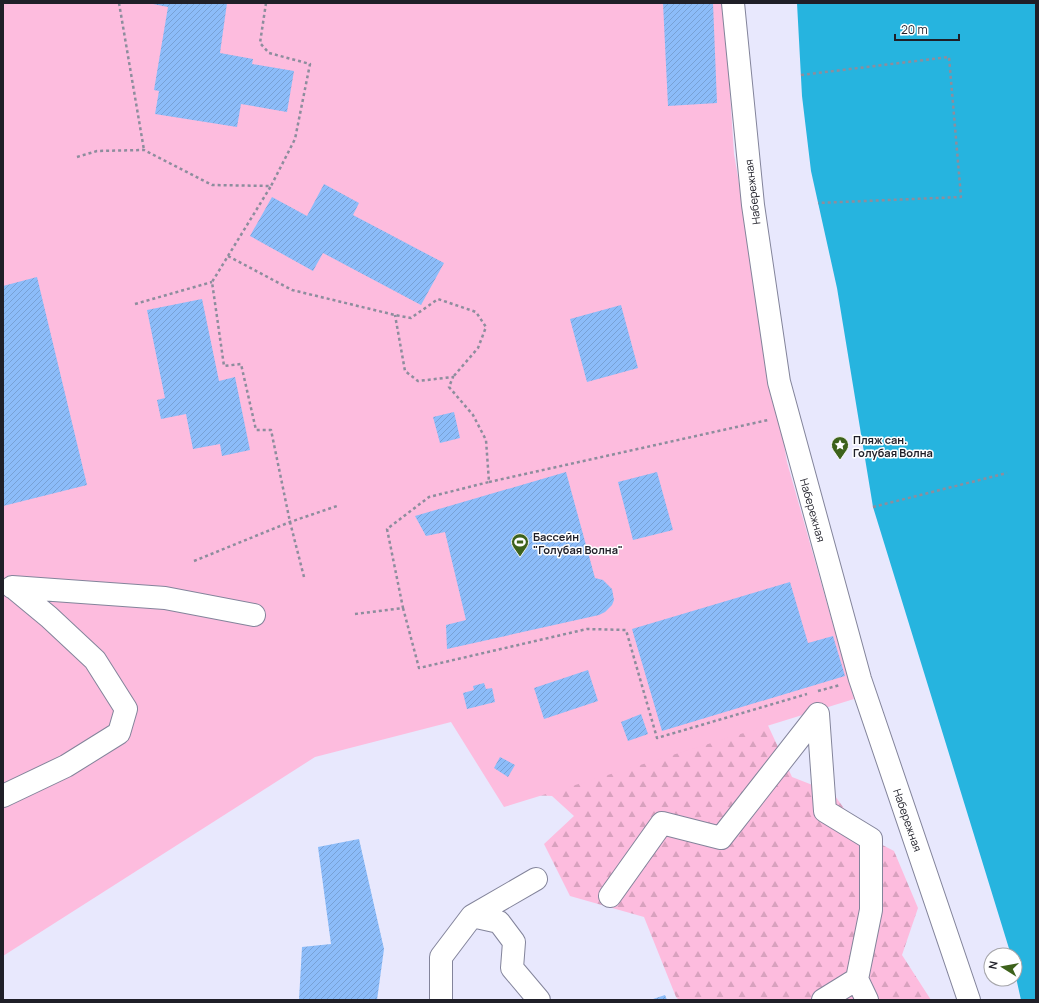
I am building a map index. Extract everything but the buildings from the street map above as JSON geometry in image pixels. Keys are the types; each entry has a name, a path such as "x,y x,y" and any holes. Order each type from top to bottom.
{"street":[{"name":"Набережная","path":"733,3 758,242 779,382 793,440 860,679 969,1000"},
{"path":"8,586 165,598 254,615"},
{"path":"3,796 66,766 119,733 126,708 95,660 49,617 8,586"},
{"path":"610,896 662,823 721,838 818,714 825,812 871,839 871,910 857,979 867,1000"},
{"path":"441,1000 441,957 472,916 536,879"},
{"path":"472,916 499,922 514,942 512,968 539,1000"},
{"path":"823,1000 857,979"}],"path":[{"path":"119,3 144,150"},
{"path":"266,3 260,43 269,53 310,64 295,139 270,186 212,282 224,366 241,364 256,430 271,430 290,522 304,577"},
{"path":"801,75 948,57 961,197 818,203"},
{"path":"77,157 97,151 144,150 212,185 270,186"},
{"path":"228,256 292,290 395,315 411,318 438,299 476,312 486,327 478,348 453,377 449,387 473,415 486,440 489,482"},
{"path":"135,304 212,282"},
{"path":"395,315 405,371 418,381 453,377"},
{"path":"788,416 489,482 429,497 387,529 403,608 419,668 587,629 626,630 657,738 860,679"},
{"path":"873,507 1007,473"},
{"path":"194,561 290,522 337,506"},
{"path":"355,614 403,608"}],"green space":[{"path":"3,3 724,3 734,154 787,462 854,699 504,807 451,722 315,757 3,956"},
{"path":"765,719 792,777 833,793 863,835 894,851 918,908 902,955 931,1000 679,1000 676,997 644,917 570,896 544,844 574,816 552,796 510,794"}],"water":[{"path":"797,3 1036,3 1036,1000 1021,1000 1018,987 1023,987 1023,947 1009,947 873,507 837,288 811,171 802,96"}],"place":[{"name":"Пляж сан. Голубая Волна","path":"840,460"},
{"name":"Бассейн \"Голубая Волна\"","path":"520,557"}]}
